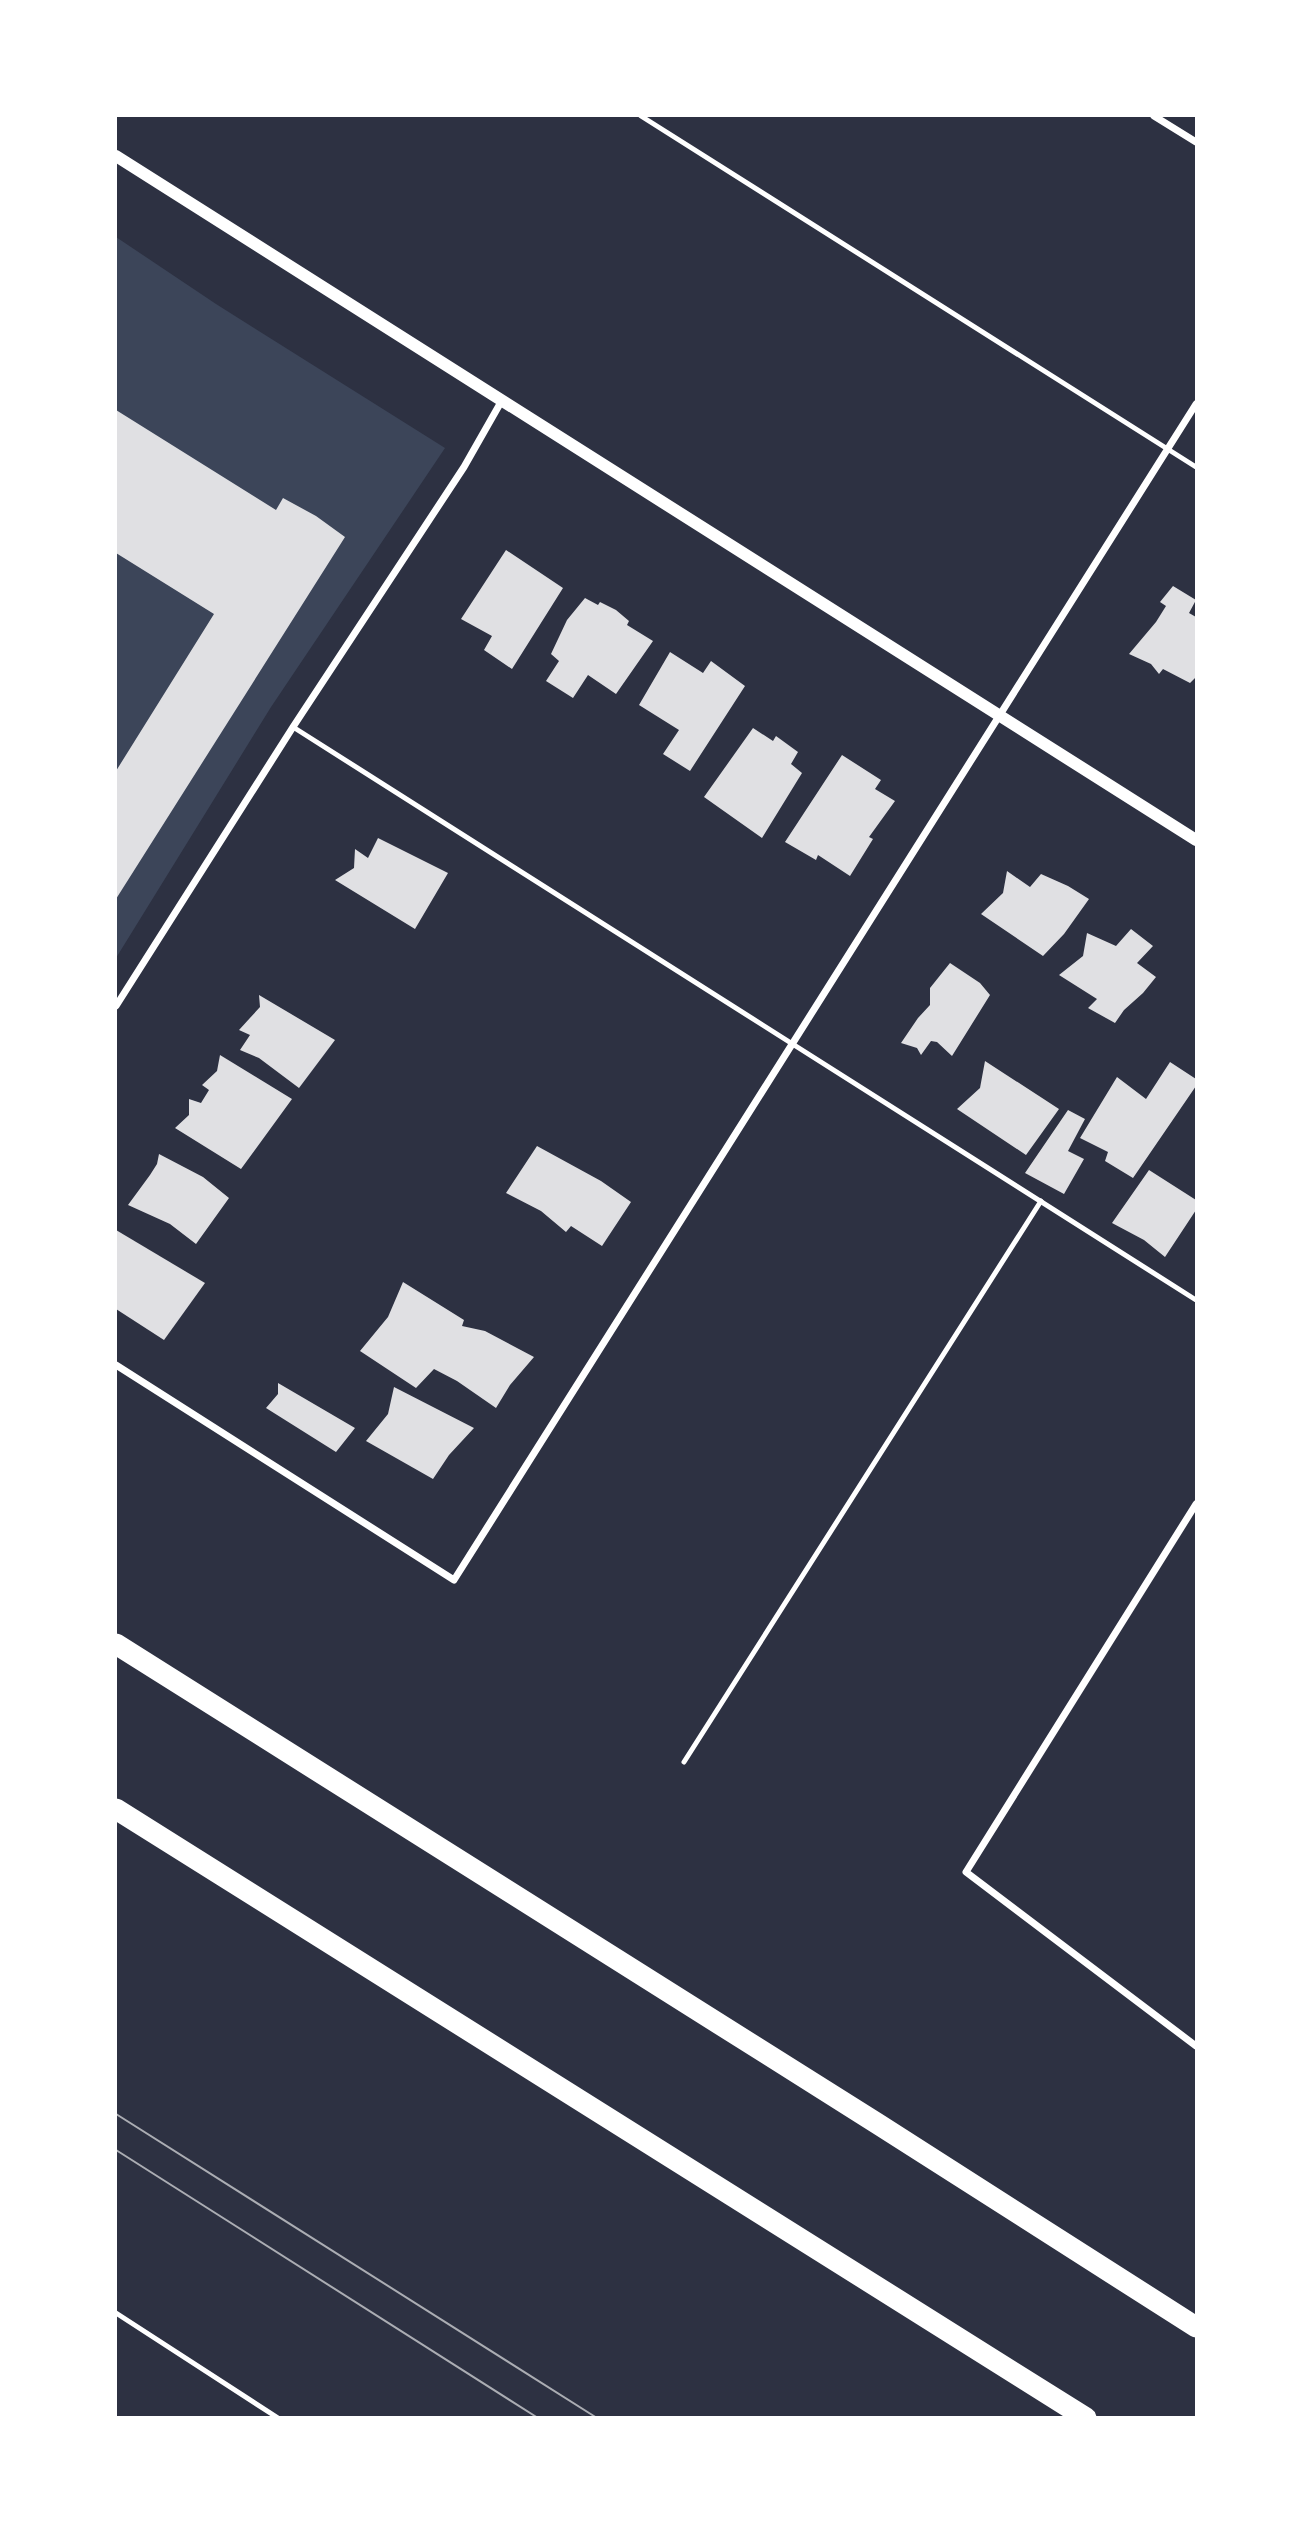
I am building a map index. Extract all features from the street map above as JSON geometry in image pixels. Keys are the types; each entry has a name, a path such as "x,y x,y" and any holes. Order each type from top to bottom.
{"highway":[{"path":"116,1644 1196,2327"},
{"path":"116,1809 1086,2417"}],"street":[{"path":"1154,116 1196,142"},
{"path":"116,156 1196,840"},
{"path":"116,1006 293,727 464,467 501,402"},
{"path":"116,1364 454,1580 1196,404"},
{"path":"1196,1504 966,1872 1196,2046"}],"lane":[{"path":"641,116 1196,467"},
{"path":"293,727 1196,1300"},
{"path":"684,1762 1041,1201"},
{"path":"116,2312 278,2417"}],"shaded area":[{"path":"116,237 216,304 445,448 271,707 116,958"}],"building":[{"path":"116,410 276,510 283,498 316,516 345,537 116,899 116,771 214,614 116,553"},
{"path":"506,550 563,588 512,669 484,650 492,636 461,619"},
{"path":"1173,586 1196,600 1189,613 1196,617 1196,677 1190,683 1163,669 1159,674 1151,664 1129,654 1156,622 1166,606 1160,602"},
{"path":"585,598 616,610 629,621 627,625 653,641 616,694 588,675 573,698 546,681 559,661 551,654 567,620"},
{"path":"670,652 703,673 711,661 745,686 690,771 663,754 679,730 639,705"},
{"path":"753,728 773,741 776,736 798,752 791,764 802,773 762,838 704,797"},
{"path":"842,755 881,780 875,789 895,801 869,837 873,839 850,876 818,855 816,860 785,842"},
{"path":"378,838 448,873 415,929 335,880 354,868 355,849 368,858"},
{"path":"1007,871 1030,887 1041,874 1089,899 1064,934 1043,956 981,914 1003,893"},
{"path":"1131,929 1153,946 1137,963 1156,977 1115,1023 1088,1008 1097,999 1059,975 1083,956 1087,933 1116,946"},
{"path":"950,963 980,983 990,995 952,1056 937,1042 931,1041 921,1055 917,1048 901,1043 930,1005 930,988"},
{"path":"259,995 335,1040 299,1088 259,1058 240,1050 250,1035 239,1030 260,1007"},
{"path":"220,1055 292,1099 241,1169 175,1128 189,1115 189,1099 201,1103 209,1090 202,1085 217,1071"},
{"path":"985,1061 1059,1109 1026,1155 957,1109 980,1088"},
{"path":"1170,1062 1196,1079 1196,1086 1133,1178 1105,1161 1108,1152 1080,1138 1117,1077 1146,1099"},
{"path":"1068,1110 1085,1119 1068,1151 1084,1159 1064,1194 1025,1173"},
{"path":"537,1146 601,1181 631,1202 602,1246 571,1226 566,1232 541,1211 506,1193"},
{"path":"159,1154 203,1177 229,1198 196,1244 170,1224 128,1205 157,1164"},
{"path":"1149,1170 1196,1200 1196,1210 1165,1257 1144,1240 1112,1223"},
{"path":"116,1230 205,1283 164,1340 116,1309"},
{"path":"403,1282 464,1320 462,1326 485,1331 534,1357 510,1385 496,1408 434,1369 416,1388 360,1351 388,1317"},
{"path":"278,1383 355,1428 336,1452 266,1408 278,1394"},
{"path":"394,1387 474,1428 449,1455 433,1479 366,1441 388,1414"}],"tram line":[{"path":"116,2114 597,2418"},
{"path":"116,2150 538,2418"}]}
